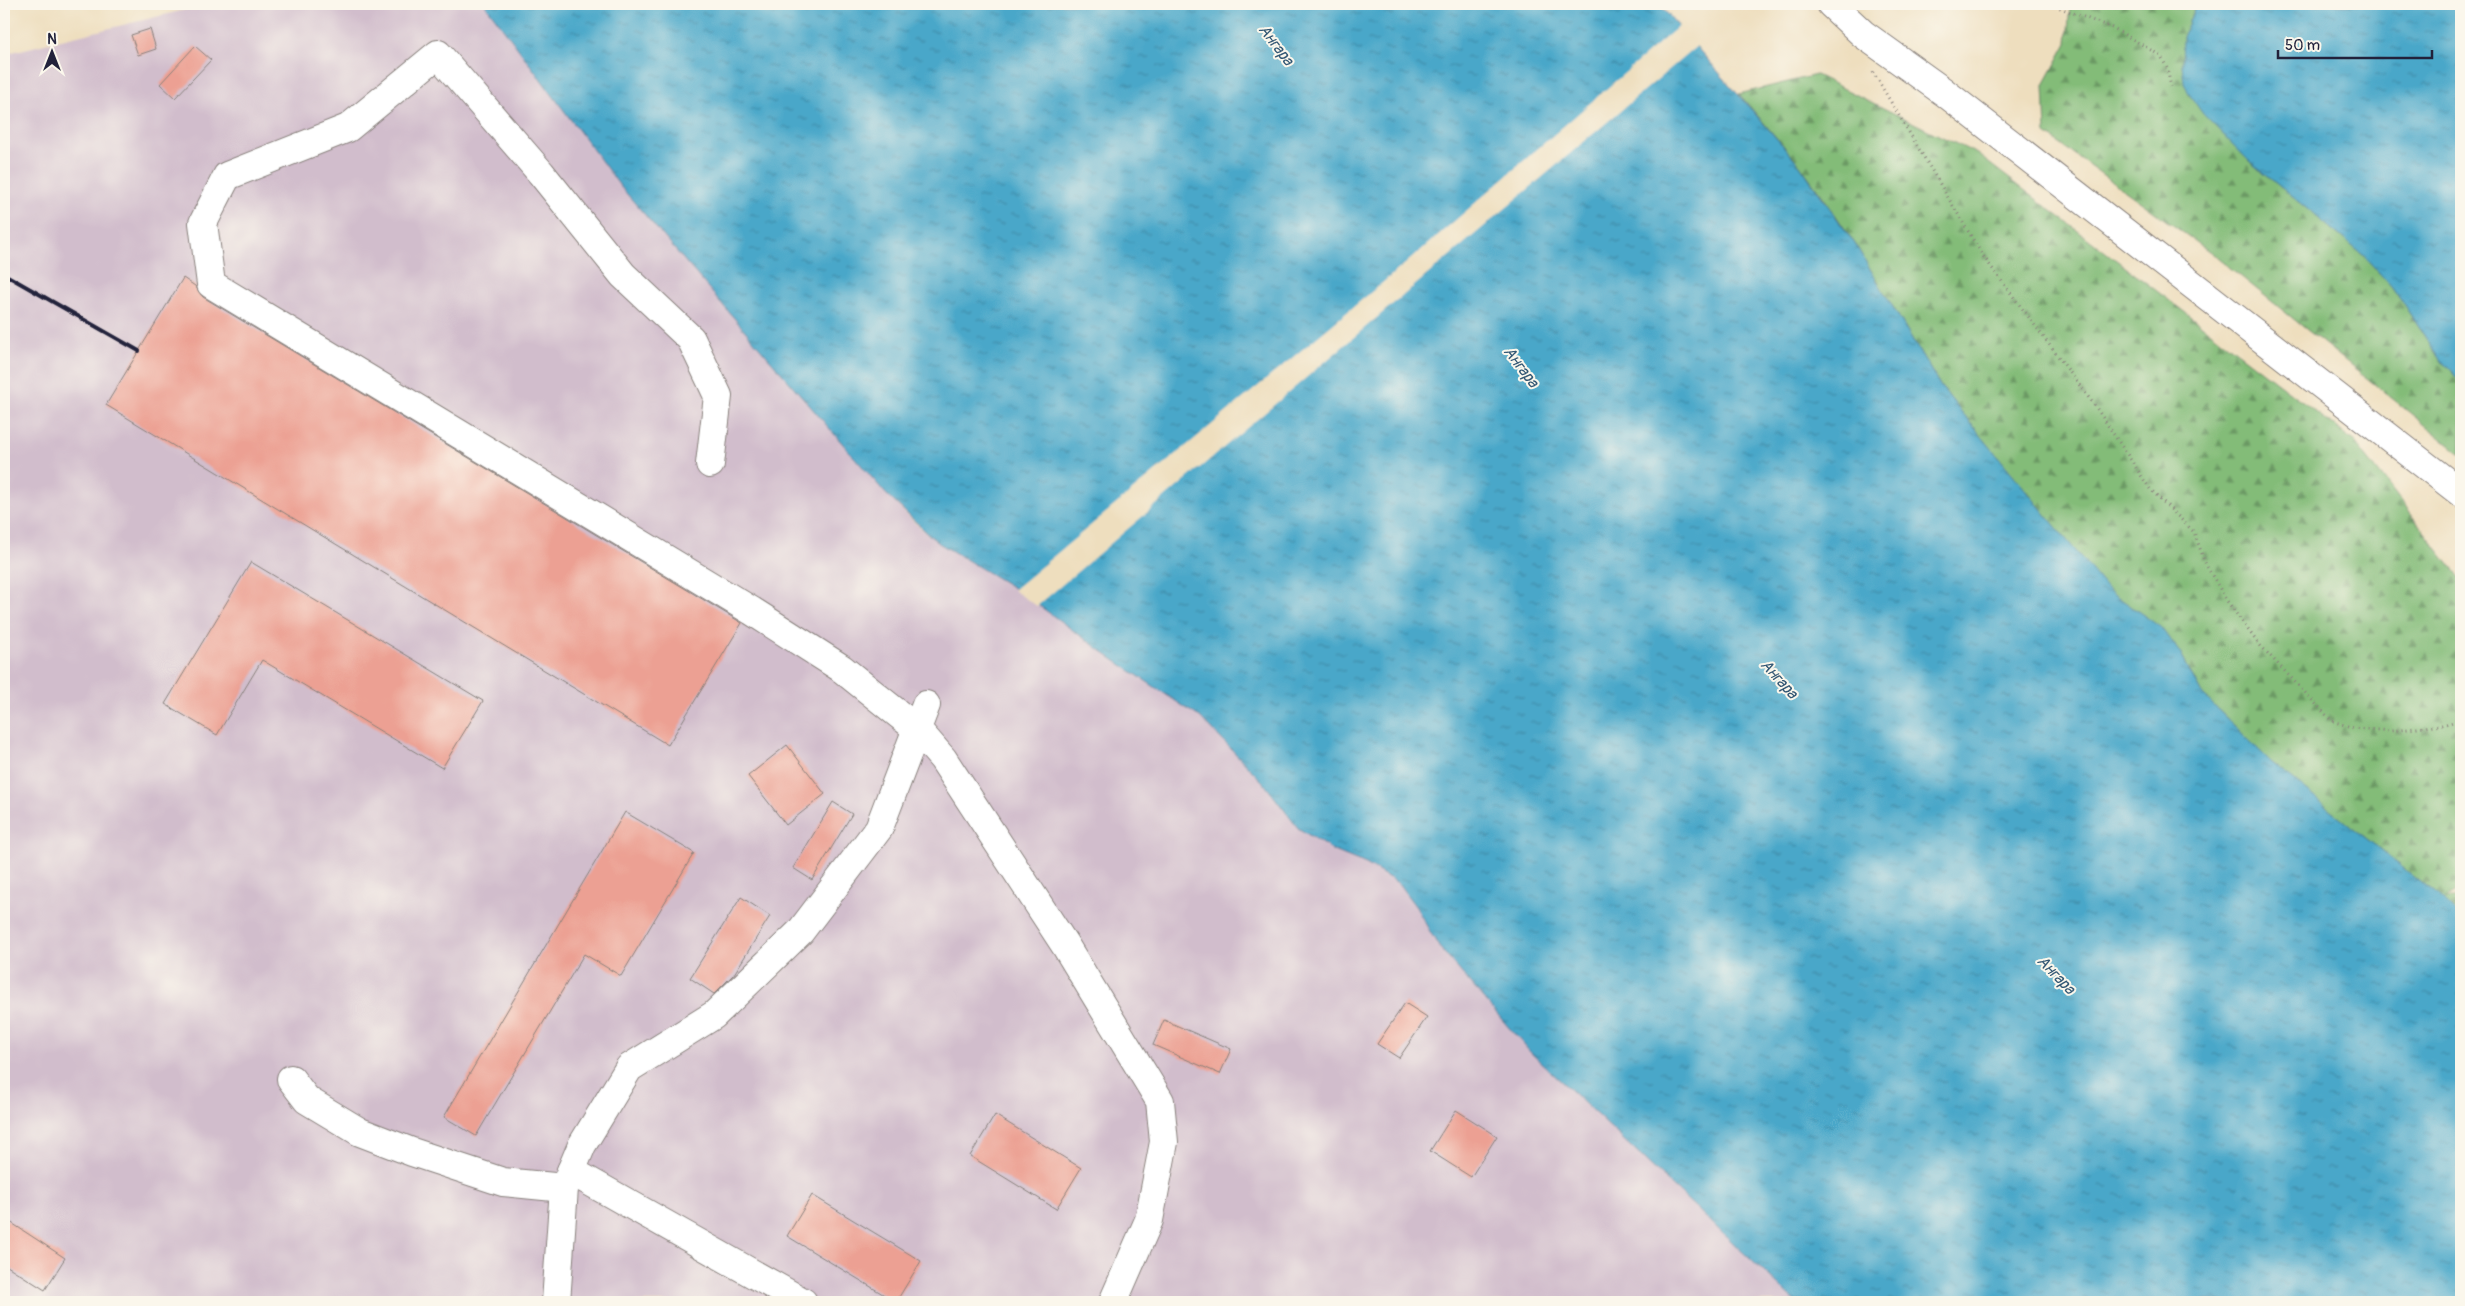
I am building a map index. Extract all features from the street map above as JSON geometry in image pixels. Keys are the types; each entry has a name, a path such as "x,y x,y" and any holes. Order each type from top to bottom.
{"lane":[{"path":"1831,4 1863,34 1944,92 2461,493"},
{"path":"710,464 718,396 691,339 623,275 540,172 438,54 348,128 227,176 203,223 211,284 752,611 840,668 921,717 943,759 1065,945 1160,1102 1164,1142 1149,1220 1113,1302"},
{"path":"556,1302 568,1179 582,1144 630,1068 714,1015 800,932 879,828 921,717"},
{"path":"291,1079 307,1100 360,1132 412,1152 503,1182 568,1179 803,1302"}],"path":[{"path":"1998,4 2055,6 2062,4"},
{"path":"2055,6 2115,29 2161,56 2167,68 2171,87"},
{"path":"1869,66 1983,256 2095,406 2150,489 2194,532 2206,565 2227,602 2257,642 2332,721 2354,728 2392,731 2442,725 2461,720"}],"shaded area":[{"path":"209,4 485,4 620,186 887,495 915,523 937,542 1019,591 1201,718 1263,782 1298,828 1332,850 1366,864 1398,883 1416,907 1439,947 1531,1053 1796,1302 4,1302 4,54"}],"green space":[{"path":"2070,4 2196,4 2191,15 2249,161 2363,255 2392,287 2439,358 2461,382 2461,454 2213,254 2046,134 2044,85 2067,43"},
{"path":"1816,75 1977,154 2355,442 2461,579 2461,887 2444,899 2461,896 2461,918 2443,900 2271,762 2202,694 2180,653 2149,619 2108,591 1941,387 1855,244 1824,198 1799,164 1739,94"}],"water":[{"name":"Ангара","path":"485,4 1659,4 1799,164 1855,244 1941,387 2108,590 2163,629 2180,653 2202,694 2271,762 2443,900 2461,918 2461,1302 1796,1302 1531,1053 1439,947 1416,907 1398,883 1366,864 1332,850 1298,828 1263,782 1201,718 1107,655 1019,591 937,542 887,495 620,186"},
{"path":"2196,4 2461,4 2461,382 2439,358 2392,287 2363,255 2249,161 2203,114 2189,94 2184,82 2182,65 2183,37"}],"pier":[{"path":"1680,25 1698,45 1037,606 1013,590 1405,264"}],"building":[{"path":"150,29 156,49 138,55 131,35"},
{"path":"195,46 211,60 175,98 160,84"},
{"path":"183,278 195,286 203,297 742,623 668,745 106,405"},
{"path":"251,562 483,701 442,768 262,660 217,735 165,704"},
{"path":"787,745 825,794 786,825 748,776"},
{"path":"833,802 852,814 812,880 793,868"},
{"path":"625,812 694,853 621,976 584,954 476,1136 444,1117"},
{"path":"741,897 770,916 734,974 714,994 690,978"},
{"path":"1405,1003 1427,1017 1399,1058 1377,1044"},
{"path":"1164,1020 1231,1049 1220,1074 1153,1045"},
{"path":"1456,1110 1497,1136 1471,1177 1430,1151"},
{"path":"995,1115 1081,1168 1056,1209 970,1156"},
{"path":"812,1195 921,1261 896,1302 787,1236"},
{"path":"4,1218 65,1258 45,1290 4,1264"}],"railway":[{"path":"4,274 139,351"}]}
